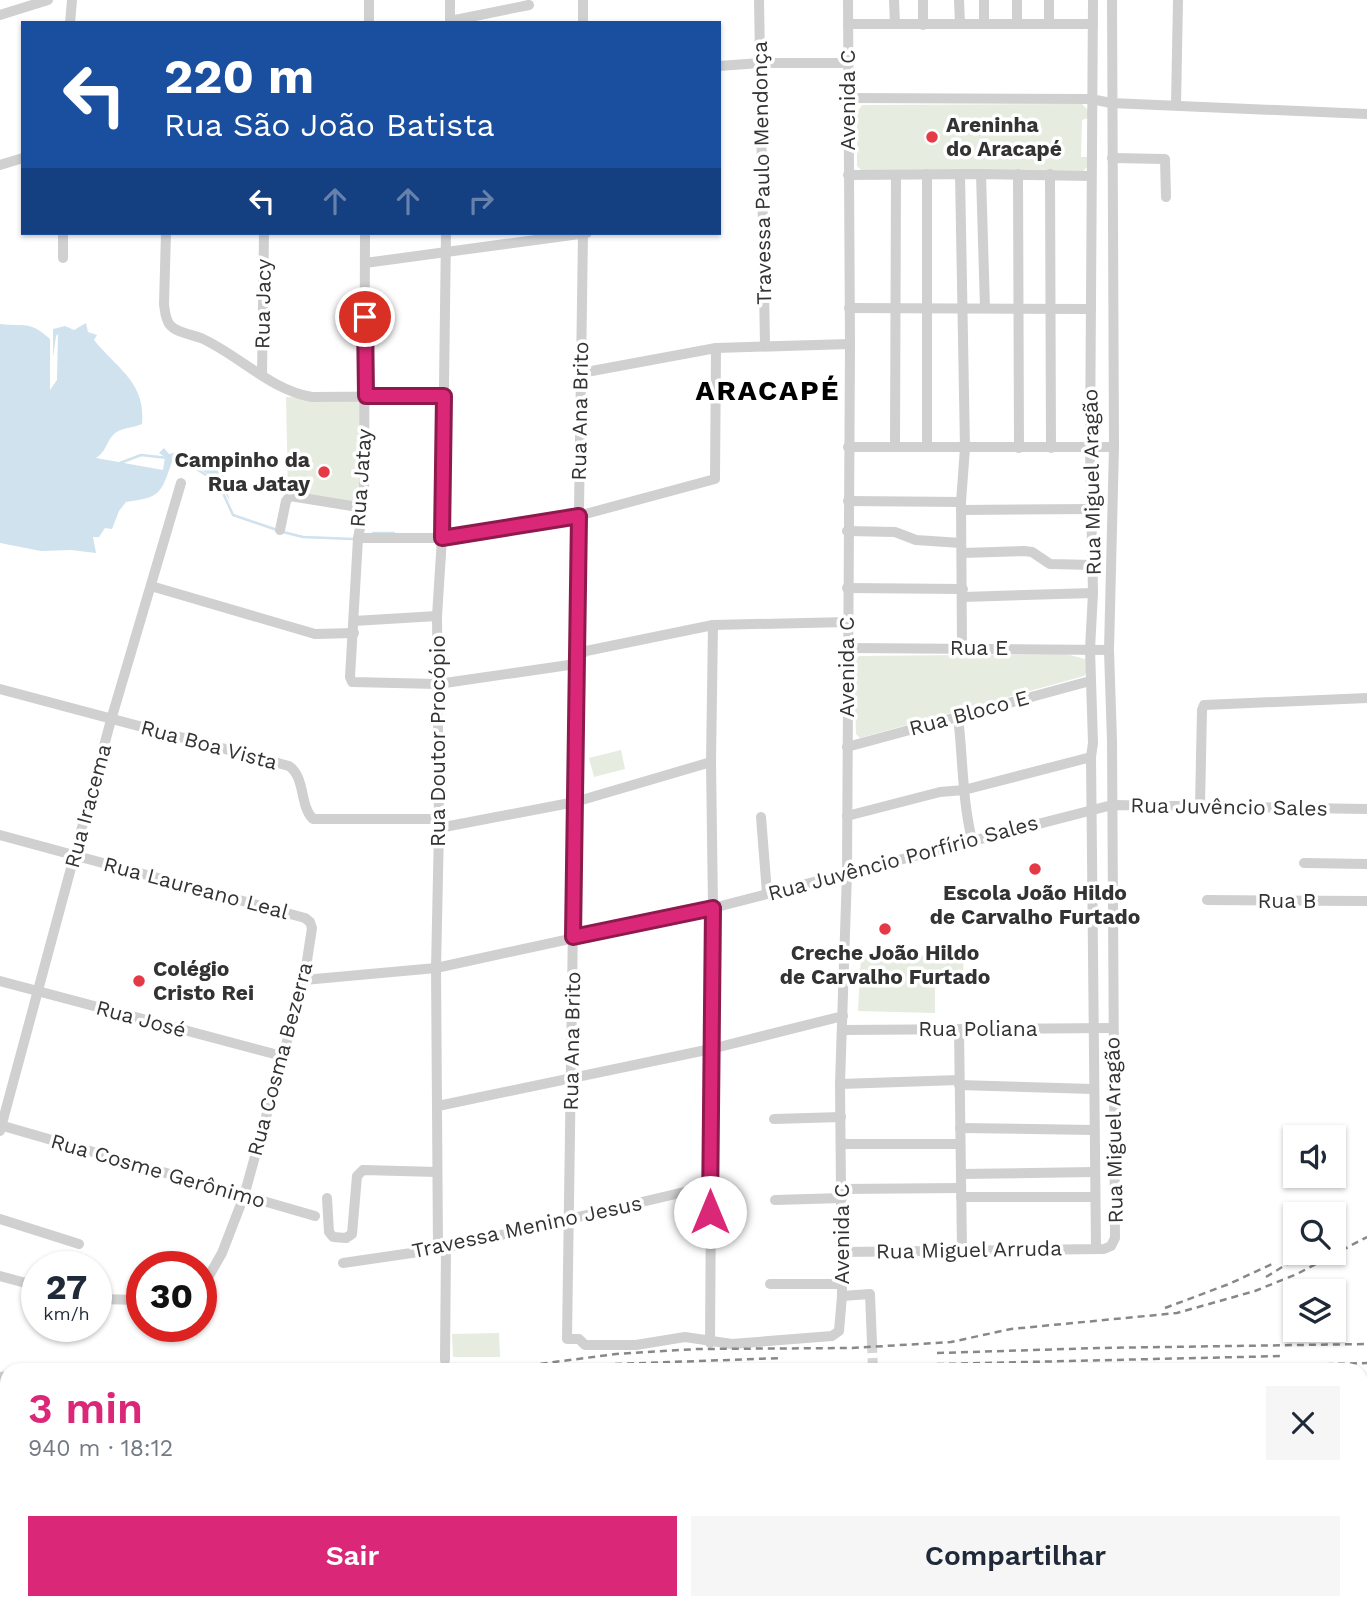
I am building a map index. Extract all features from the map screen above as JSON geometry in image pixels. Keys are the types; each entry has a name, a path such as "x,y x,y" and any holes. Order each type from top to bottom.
{"street":[{"path":"0,15 48,0"},
{"path":"70,21 72,0"},
{"path":"369,0 369,21"},
{"path":"450,0 450,21"},
{"path":"583,0 583,21"},
{"name":"Travessa Paulo Mendonça","path":"760,0 765,345"},
{"name":"Avenida C","path":"710,1343 732,1344 832,1336 837,1334 842,1296 841,1084 847,873 848,0"},
{"path":"894,0 895,24"},
{"path":"923,0 923,24"},
{"path":"959,0 960,24"},
{"path":"984,0 984,23"},
{"path":"1017,0 1017,23"},
{"path":"1049,0 1049,23"},
{"name":"Rua Miguel Aragão","path":"1093,0 1090,447 1093,593 1090,681 1093,743 1096,1249 1111,1246 1116,1232 1109,650 1114,447 1112,0"},
{"path":"1176,105 1178,0"},
{"path":"455,21 529,5"},
{"path":"848,24 1093,24"},
{"path":"721,66 848,63"},
{"path":"848,98 1091,99 1111,103 1367,114"},
{"path":"1112,158 1165,159 1166,197"},
{"path":"0,165 21,159"},
{"path":"895,446 896,174"},
{"path":"926,174 928,447"},
{"path":"960,174 965,448 961,506 962,648"},
{"path":"981,174 985,308"},
{"path":"1018,174 1019,448"},
{"path":"1050,174 1051,448"},
{"path":"848,175 1091,176"},
{"path":"63,235 63,258"},
{"path":"166,235 164,304 169,324 175,329 209,342 295,394 312,397 444,396"},
{"name":"Rua Jacy","path":"262,375 264,235"},
{"name":"Rua Jatay","path":"365,235 364,508 358,538 351,681 438,684"},
{"name":"Rua Doutor Procópio","path":"444,1360 442,1248 437,1172 436,968 439,824 438,616 442,538 446,235"},
{"path":"365,263 572,235"},
{"name":"Rua Ana Brito","path":"585,235 566,1333 567,1339 579,1339 585,1345 636,1345 685,1337 710,1343"},
{"path":"849,308 1091,309"},
{"path":"581,373 716,348 849,344"},
{"path":"358,538 442,538 579,516 715,479 716,348"},
{"path":"848,447 1114,447"},
{"name":"Rua Iracema","path":"0,1127 111,720 181,483"},
{"path":"280,530 286,500 290,496 364,508"},
{"path":"848,501 1091,509"},
{"path":"847,531 895,532 916,540 961,548 1032,552 1050,564 1093,565"},
{"path":"151,586 315,634 354,634"},
{"path":"847,588 963,593 1093,593"},
{"path":"354,621 438,616"},
{"path":"438,684 569,665 586,651 713,625 848,622"},
{"path":"710,1343 713,625"},
{"name":"Rua E","path":"848,648 1109,650"},
{"name":"Rua Bloco E","path":"847,747 1090,681"},
{"path":"0,689 111,720"},
{"path":"1199,806 1204,705 1367,698"},
{"path":"958,716 965,811 972,840"},
{"name":"Rua Boa Vista","path":"111,720 289,765 299,779 309,815 313,819 439,824"},
{"path":"1093,743 1112,741"},
{"path":"847,816 940,792 964,790 1091,757"},
{"path":"439,824 575,802 711,762"},
{"name":"Rua Juvêncio Sales","path":"1092,808 1112,805 1367,809"},
{"name":"Rua Juvêncio Porfírio Sales","path":"304,980 436,968 713,908 1092,808"},
{"path":"761,817 767,893"},
{"name":"Rua Laureano Leal","path":"0,835 305,918 310,922"},
{"path":"1304,863 1367,864"},
{"path":"1092,864 1112,864"},
{"name":"Rua B","path":"1207,900 1367,901"},
{"name":"Rua Cosma Bezerra","path":"217,1262 244,1196 304,980 312,928 310,922"},
{"name":"Rua José","path":"0,981 282,1056"},
{"path":"438,1106 572,1080 843,1016"},
{"name":"Rua Poliana","path":"843,1030 1113,1028"},
{"path":"959,1029 962,1251"},
{"path":"841,1084 959,1082 1114,1097"},
{"path":"774,1119 841,1117"},
{"name":"Rua Cosme Gerônimo","path":"0,1127 315,1216"},
{"path":"960,1128 1094,1130"},
{"path":"841,1144 960,1144"},
{"path":"327,1198 329,1232 333,1237 346,1238 352,1234 356,1176 363,1171 437,1172"},
{"path":"961,1174 1094,1172"},
{"name":"Travessa Menino Jesus","path":"343,1263 442,1248 710,1186"},
{"path":"775,1200 842,1194 961,1192 1095,1197"},
{"path":"0,1219 79,1244"},
{"name":"Rua Miguel Arruda","path":"842,1252 1096,1249"},
{"path":"0,1276 21,1282"},
{"path":"770,1284 842,1284"},
{"path":"842,1296 870,1294 872,1343"}],"shaded area":[{"path":"1082,104 1088,110 1088,118 1082,120 1081,157 1088,157 1088,166 1082,172 862,171 857,166 857,112 862,105"},
{"name":"Campinho da Rua Jatay","path":"286,397 363,400 361,506 288,494"},
{"path":"1066,654 1085,659 1089,670 1084,676 860,738 856,734 854,661 859,656"},
{"path":"621,750 625,769 594,777 589,758"},
{"path":"861,955 964,956 963,971 935,971 935,1013 858,1011"},
{"path":"499,1333 500,1357 453,1357 452,1334"}],"water":[{"path":"86,323 88,332 97,335 94,340 135,387 142,410 142,424 117,432 96,458 163,470 165,457 159,453 164,448 169,454 195,454 204,458 223,475 230,501 216,479 185,458 180,463 172,462 158,492 153,496 126,502 112,529 105,528 99,537 93,537 96,553 41,551 0,543 0,324 32,327 50,339 50,390 57,380 58,334 53,357 53,329 65,326 74,330"}],"waterway":[{"path":"120,463 141,455 168,458"},
{"path":"181,460 218,482 233,515 277,530"},
{"path":"283,532 303,537 353,539"},
{"path":"373,533 394,533"}],"tunnel":[{"path":"872,1343 873,1363"}],"railway":[{"path":"547,1363 616,1354 697,1349 852,1348 951,1342 1011,1329 1177,1313 1255,1291 1297,1274 1367,1237"},
{"path":"1165,1308 1229,1284 1272,1264"},
{"path":"1266,1277 1286,1265"},
{"path":"937,1353 1367,1344"},
{"path":"983,1363 1283,1356"},
{"path":"643,1363 783,1358"}],"place":[{"name":"Areninha do Aracapé","path":"932,137"},
{"name":"Campinho da Rua Jatay","path":"324,472"},
{"name":"Escola João Hildo de Carvalho Furtado","path":"1035,869"},
{"name":"Creche João Hildo de Carvalho Furtado","path":"885,929"},
{"name":"Colégio Cristo Rei","path":"139,981"}],"district":[{"name":"ARACAPÉ","path":"768,390"}],"route":[{"path":"365,317 366,396 444,396 442,538 579,516 573,937 713,908 710,1212"}]}
